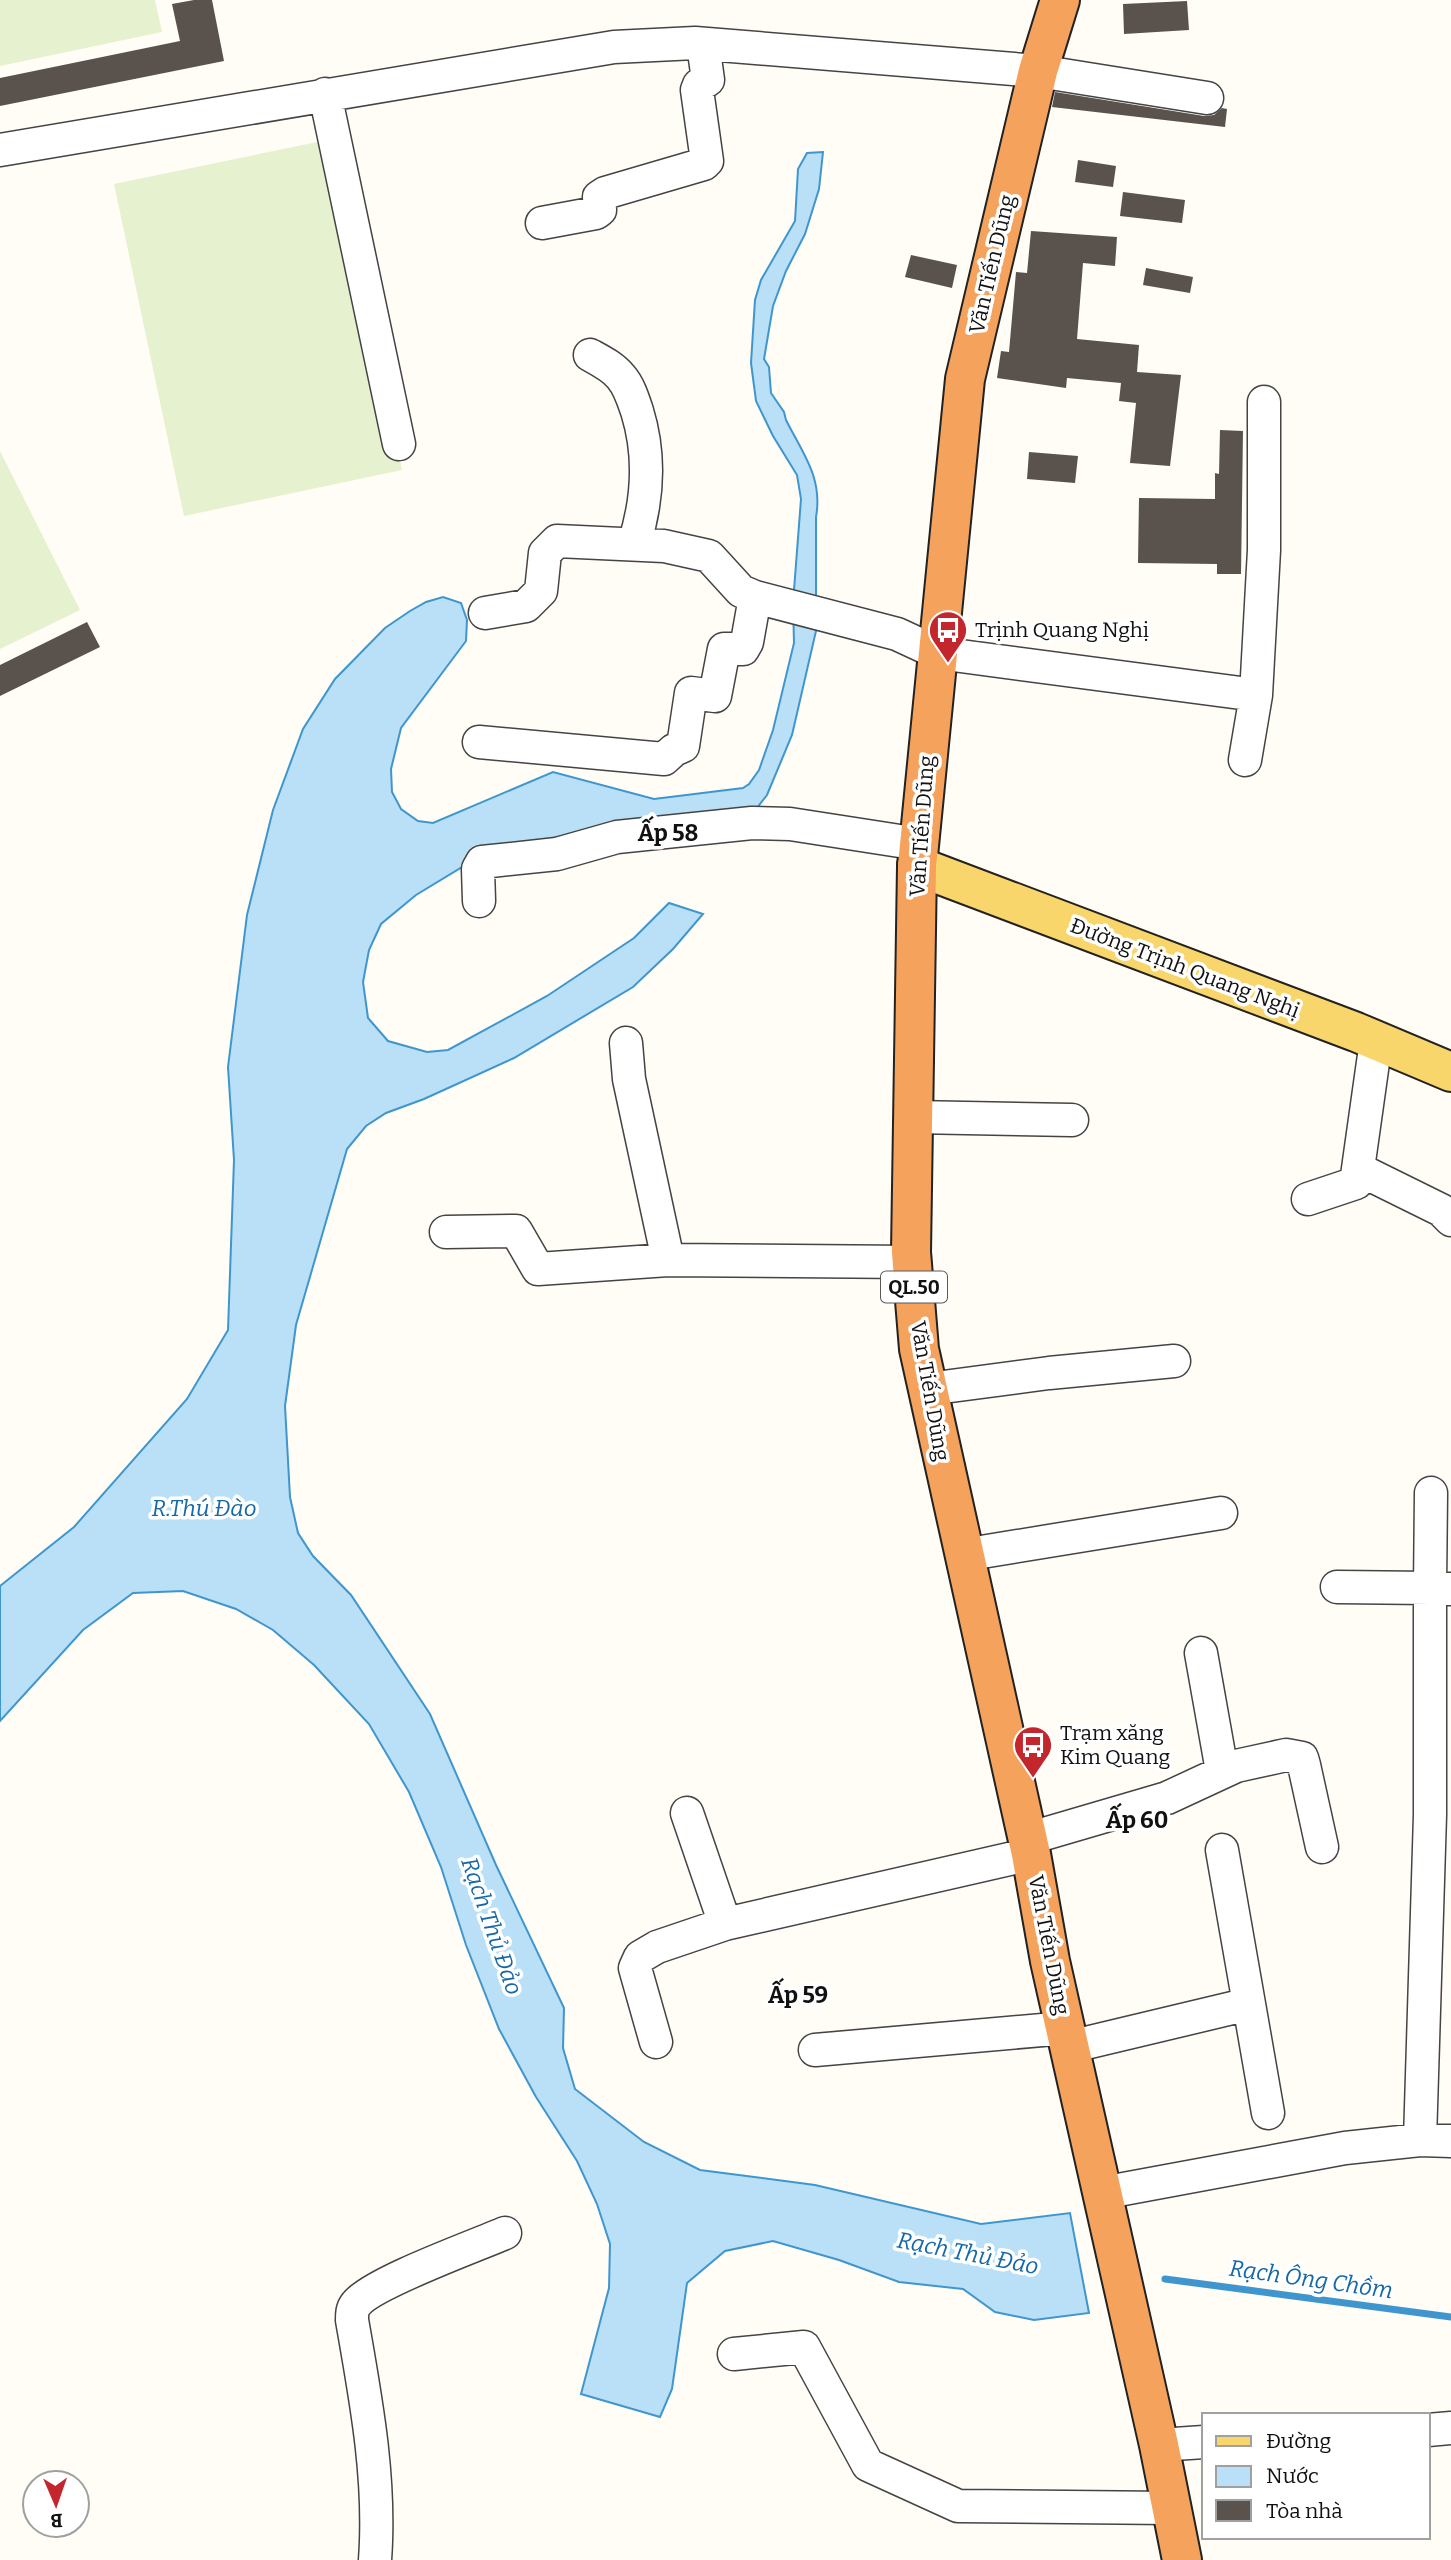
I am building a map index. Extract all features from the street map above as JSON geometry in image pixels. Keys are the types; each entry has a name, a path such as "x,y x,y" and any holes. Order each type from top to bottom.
{"highway":[{"name":"Văn Tiến Dũng","path":"1060,0 1038,71 965,379 918,855 912,1262 919,1349 1182,2560"}],"main road":[{"name":"Đường Trịnh Quang Nghị","path":"918,855 1451,1072"}],"street":[{"path":"542,223 596,214 600,210 599,197 605,193 707,161 697,90 699,85 708,80 703,44"},
{"path":"0,150 614,47 703,44 1038,71 1207,98"},
{"path":"326,94 399,444"},
{"path":"590,355 610,366 622,377 641,424 647,470 641,522 634,544"},
{"path":"1245,760 1256,695 1264,550 1264,402"},
{"path":"485,613 526,606 541,591 545,554 557,541 664,545 709,556 741,592 897,634 938,653 1256,695"},
{"path":"479,742 664,759 683,746 691,693 715,696 724,649 743,649 747,642 755,597"},
{"path":"478,901 478,870 482,862 557,854 617,837 752,823 790,824 918,855"},
{"path":"1308,1199 1356,1183 1376,1041"},
{"path":"626,1043 629,1079 668,1260"},
{"path":"913,1118 1072,1120"},
{"path":"1358,1169 1441,1210 1451,1220"},
{"path":"446,1232 516,1231 538,1269 668,1260 912,1262"},
{"path":"928,1389 1049,1373 1174,1361"},
{"path":"1420,2140 1438,1954 1441,1589 1431,1493"},
{"path":"963,1555 1222,1513"},
{"path":"1337,1587 1441,1589"},
{"path":"1201,1653 1222,1772"},
{"path":"656,2042 635,1968 640,1956 657,1947 724,1924 1029,1846 1167,1798 1244,1763 1286,1755 1302,1758 1322,1847"},
{"path":"687,1813 724,1924"},
{"path":"1222,1850 1268,2113"},
{"path":"816,2050 1067,2037 1250,2004"},
{"path":"1102,2193 1345,2148 1420,2140 1451,2141"},
{"path":"376,2560 373,2444 352,2310 356,2303 380,2288 505,2234"},
{"path":"734,2354 804,2347 868,2465 958,2506 1171,2508"},
{"path":"1430,2430 1451,2428"},
{"path":"1159,2445 1202,2442"}],"green space":[{"path":"0,0 155,0 162,32 0,66"},
{"path":"332,139 402,470 184,516 114,184"},
{"path":"0,451 80,610 0,649"}],"water":[{"name":"R.Thú Đào","path":"823,152 819,189 805,234 786,271 773,306 764,359 769,367 771,393 784,412 805,455 817,490 816,631 792,735 767,795 756,809 599,828 515,846 464,866 416,895 381,924 369,950 363,982 368,1018 388,1041 427,1052 448,1050 547,996 634,938 669,903 703,914 673,949 633,987 514,1058 424,1099 386,1113 366,1126 347,1149 296,1325 285,1406 290,1497 298,1533 313,1556 351,1595 430,1714 496,1865 564,2008 563,2048 575,2089 644,2142 700,2170 815,2185 981,2224 1070,2213 1089,2313 1034,2320 995,2312 963,2289 899,2282 839,2260 773,2241 725,2251 687,2283 672,2389 660,2417 581,2394 609,2288 610,2244 597,2204 577,2161 536,2097 499,2029 466,1945 441,1867 409,1792 369,1724 314,1665 273,1630 236,1609 183,1591 133,1593 83,1630 0,1721 0,1586 74,1527 187,1399 228,1330 234,1160 228,1067 247,915 273,810 303,729 335,679 385,628 410,611 443,597 461,603 467,620 466,641 401,728 391,769 392,792 401,809 418,821 433,823 553,772 654,799 743,788 759,770 773,730 794,643 793,603 801,499 797,475 756,401 751,363 755,300 761,280 795,221 798,169 807,153"}],"building":[{"path":"212,0 224,61 0,106 0,78 180,41 172,4"},
{"path":"1187,1 1189,30 1124,34 1123,4"},
{"path":"1055,92 1204,116 1214,115 1222,108 1227,109 1225,127 1052,107"},
{"path":"1078,160 1116,166 1113,187 1075,182"},
{"path":"1123,192 1185,200 1182,223 1120,216"},
{"path":"1031,231 1117,237 1115,266 1083,263 1077,339 1139,345 1137,372 1181,375 1170,466 1130,463 1136,403 1119,401 1121,383 1067,378 1066,388 997,378 1001,351 1009,352 1016,272 1027,273"},
{"path":"911,255 957,265 952,288 905,277"},
{"path":"1146,268 1193,277 1190,293 1143,285"},
{"path":"1220,430 1243,431 1241,574 1217,574 1217,564 1138,563 1139,498 1215,499 1215,473 1219,474"},
{"path":"1029,452 1078,456 1075,483 1027,479"},
{"path":"87,622 100,647 0,696 0,665"}],"waterway":[{"name":"Rạch Ông Chồm","path":"1165,2279 1451,2317"}],"place":[{"name":"Trịnh Quang Nghị","path":"948,664"},
{"name":"Trạm xăng Kim Quang","path":"1033,1779"}],"district":[{"name":"Ấp 58","path":"668,833"},
{"name":"Ấp 60","path":"1137,1820"},
{"name":"Ấp 59","path":"798,1995"}],"water label":[{"name":"Rạch Thủ Đảo","path":"492,1926"},
{"name":"Rạch Thủ Đảo","path":"968,2253"}]}
